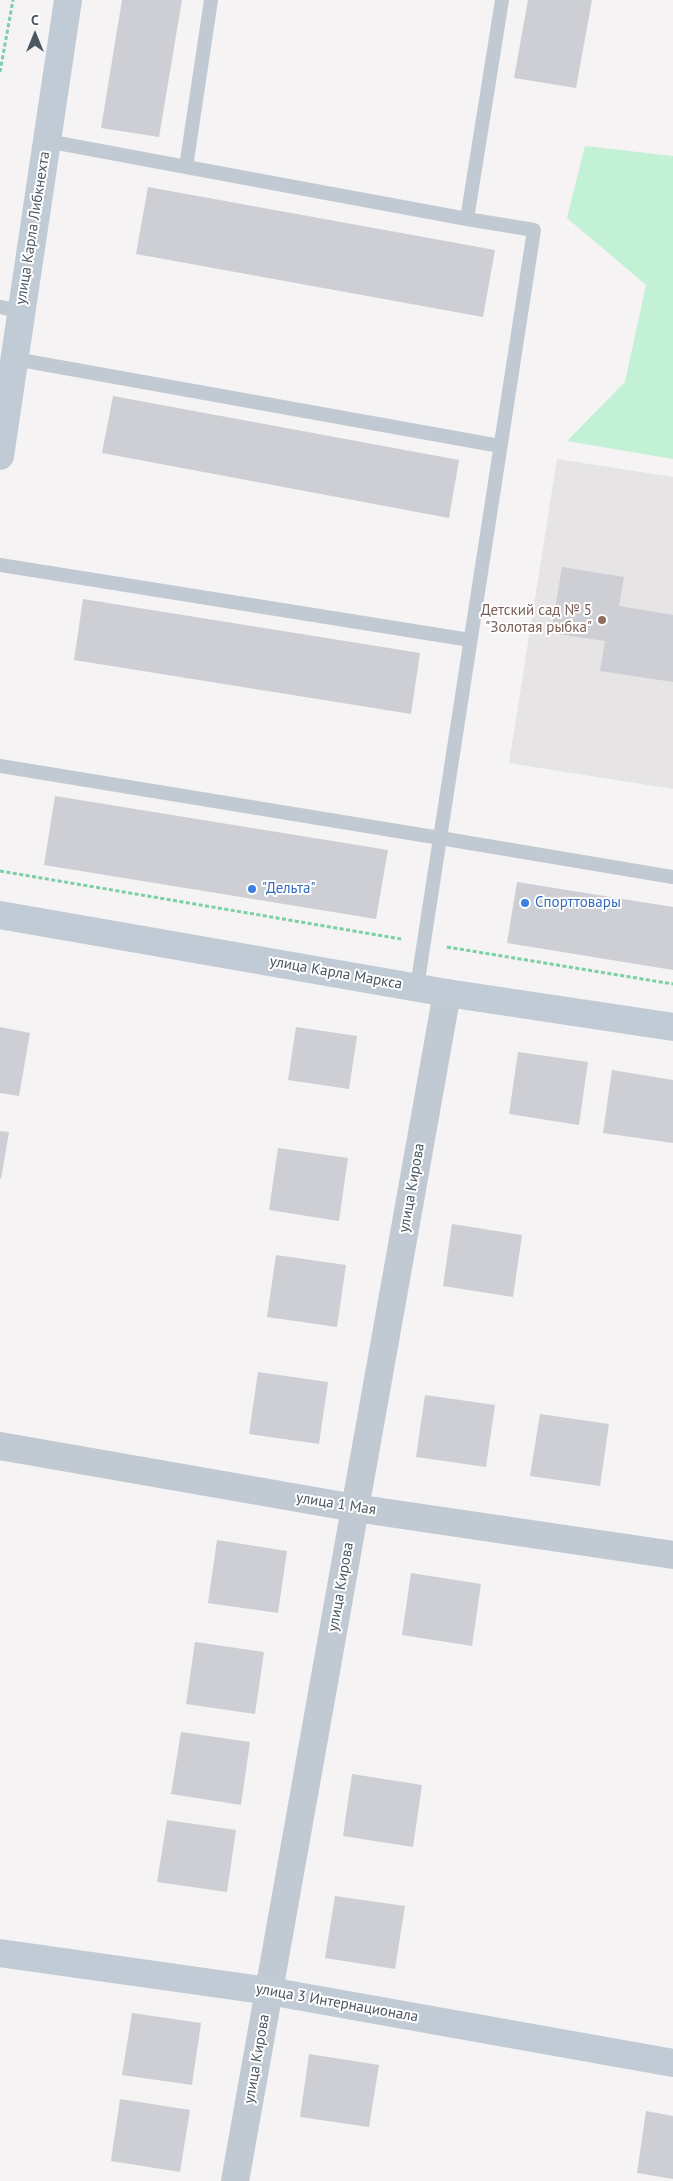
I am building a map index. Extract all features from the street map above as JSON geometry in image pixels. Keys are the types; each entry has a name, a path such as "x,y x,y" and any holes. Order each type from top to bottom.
{"main road":[{"name":"улица Карла Либкнехта","path":"0,456 15,359 10,309 46,141 68,0"},
{"name":"улица Карла Маркса","path":"0,916 448,993 673,1027"},
{"name":"улица 3 Интернационала","path":"0,1953 269,1990 673,2063"}],"street":[{"name":"улица Кирова","path":"236,2181 448,993"},
{"name":"улица 1 Мая","path":"0,1446 355,1508 673,1555"}],"lane":[{"path":"186,167 211,0"},
{"path":"467,219 502,0"},
{"path":"46,141 534,230 417,987"},
{"path":"15,359 500,446"},
{"path":"0,565 470,640"},
{"path":"0,766 673,877"}],"path":[{"path":"0,72 13,0"},
{"path":"0,871 673,984"}],"shaded area":[{"name":"Детский сад № 5 \"Золотая рыбка\"","path":"557,459 673,477 673,789 509,763"}],"green space":[{"path":"585,146 673,156 673,459 567,441 625,382 646,285 567,218"}],"building":[{"path":"122,0 182,0 159,137 101,128"},
{"path":"528,0 592,0 576,88 514,78"},
{"path":"148,187 495,250 483,317 136,254"},
{"path":"113,396 459,460 449,518 102,453"},
{"path":"562,567 624,577 619,606 673,615 673,682 600,671 605,641 551,633"},
{"path":"83,599 420,653 411,714 74,660"},
{"path":"55,796 388,850 376,919 44,865"},
{"path":"517,882 673,907 673,970 507,943"},
{"path":"0,1027 30,1033 19,1096 0,1093"},
{"path":"296,1027 357,1036 349,1089 288,1080"},
{"path":"518,1052 588,1062 579,1125 509,1114"},
{"path":"612,1070 673,1080 673,1143 603,1133"},
{"path":"0,1131 9,1132 1,1179 0,1179"},
{"path":"278,1148 348,1158 339,1221 269,1210"},
{"path":"452,1224 522,1235 513,1297 443,1286"},
{"path":"276,1255 346,1265 337,1327 267,1317"},
{"path":"258,1372 328,1382 319,1444 249,1434"},
{"path":"425,1395 495,1405 486,1467 416,1457"},
{"path":"540,1414 609,1424 600,1486 530,1476"},
{"path":"217,1540 287,1551 278,1613 208,1603"},
{"path":"411,1573 481,1584 472,1646 402,1635"},
{"path":"195,1642 264,1652 255,1714 186,1704"},
{"path":"181,1732 250,1742 241,1805 171,1794"},
{"path":"352,1774 422,1785 413,1847 343,1836"},
{"path":"167,1820 236,1830 227,1892 157,1882"},
{"path":"335,1896 405,1906 395,1969 325,1958"},
{"path":"132,2013 201,2023 192,2085 122,2075"},
{"path":"309,2054 379,2065 369,2127 300,2117"},
{"path":"120,2099 190,2110 180,2172 111,2161"},
{"path":"646,2111 673,2116 673,2179 637,2173"}],"place":[{"name":"Детский сад № 5 \"Золотая рыбка\"","path":"602,620"},
{"name":"\"Дельта\"","path":"252,889"},
{"name":"Спорттовары","path":"525,903"}]}
